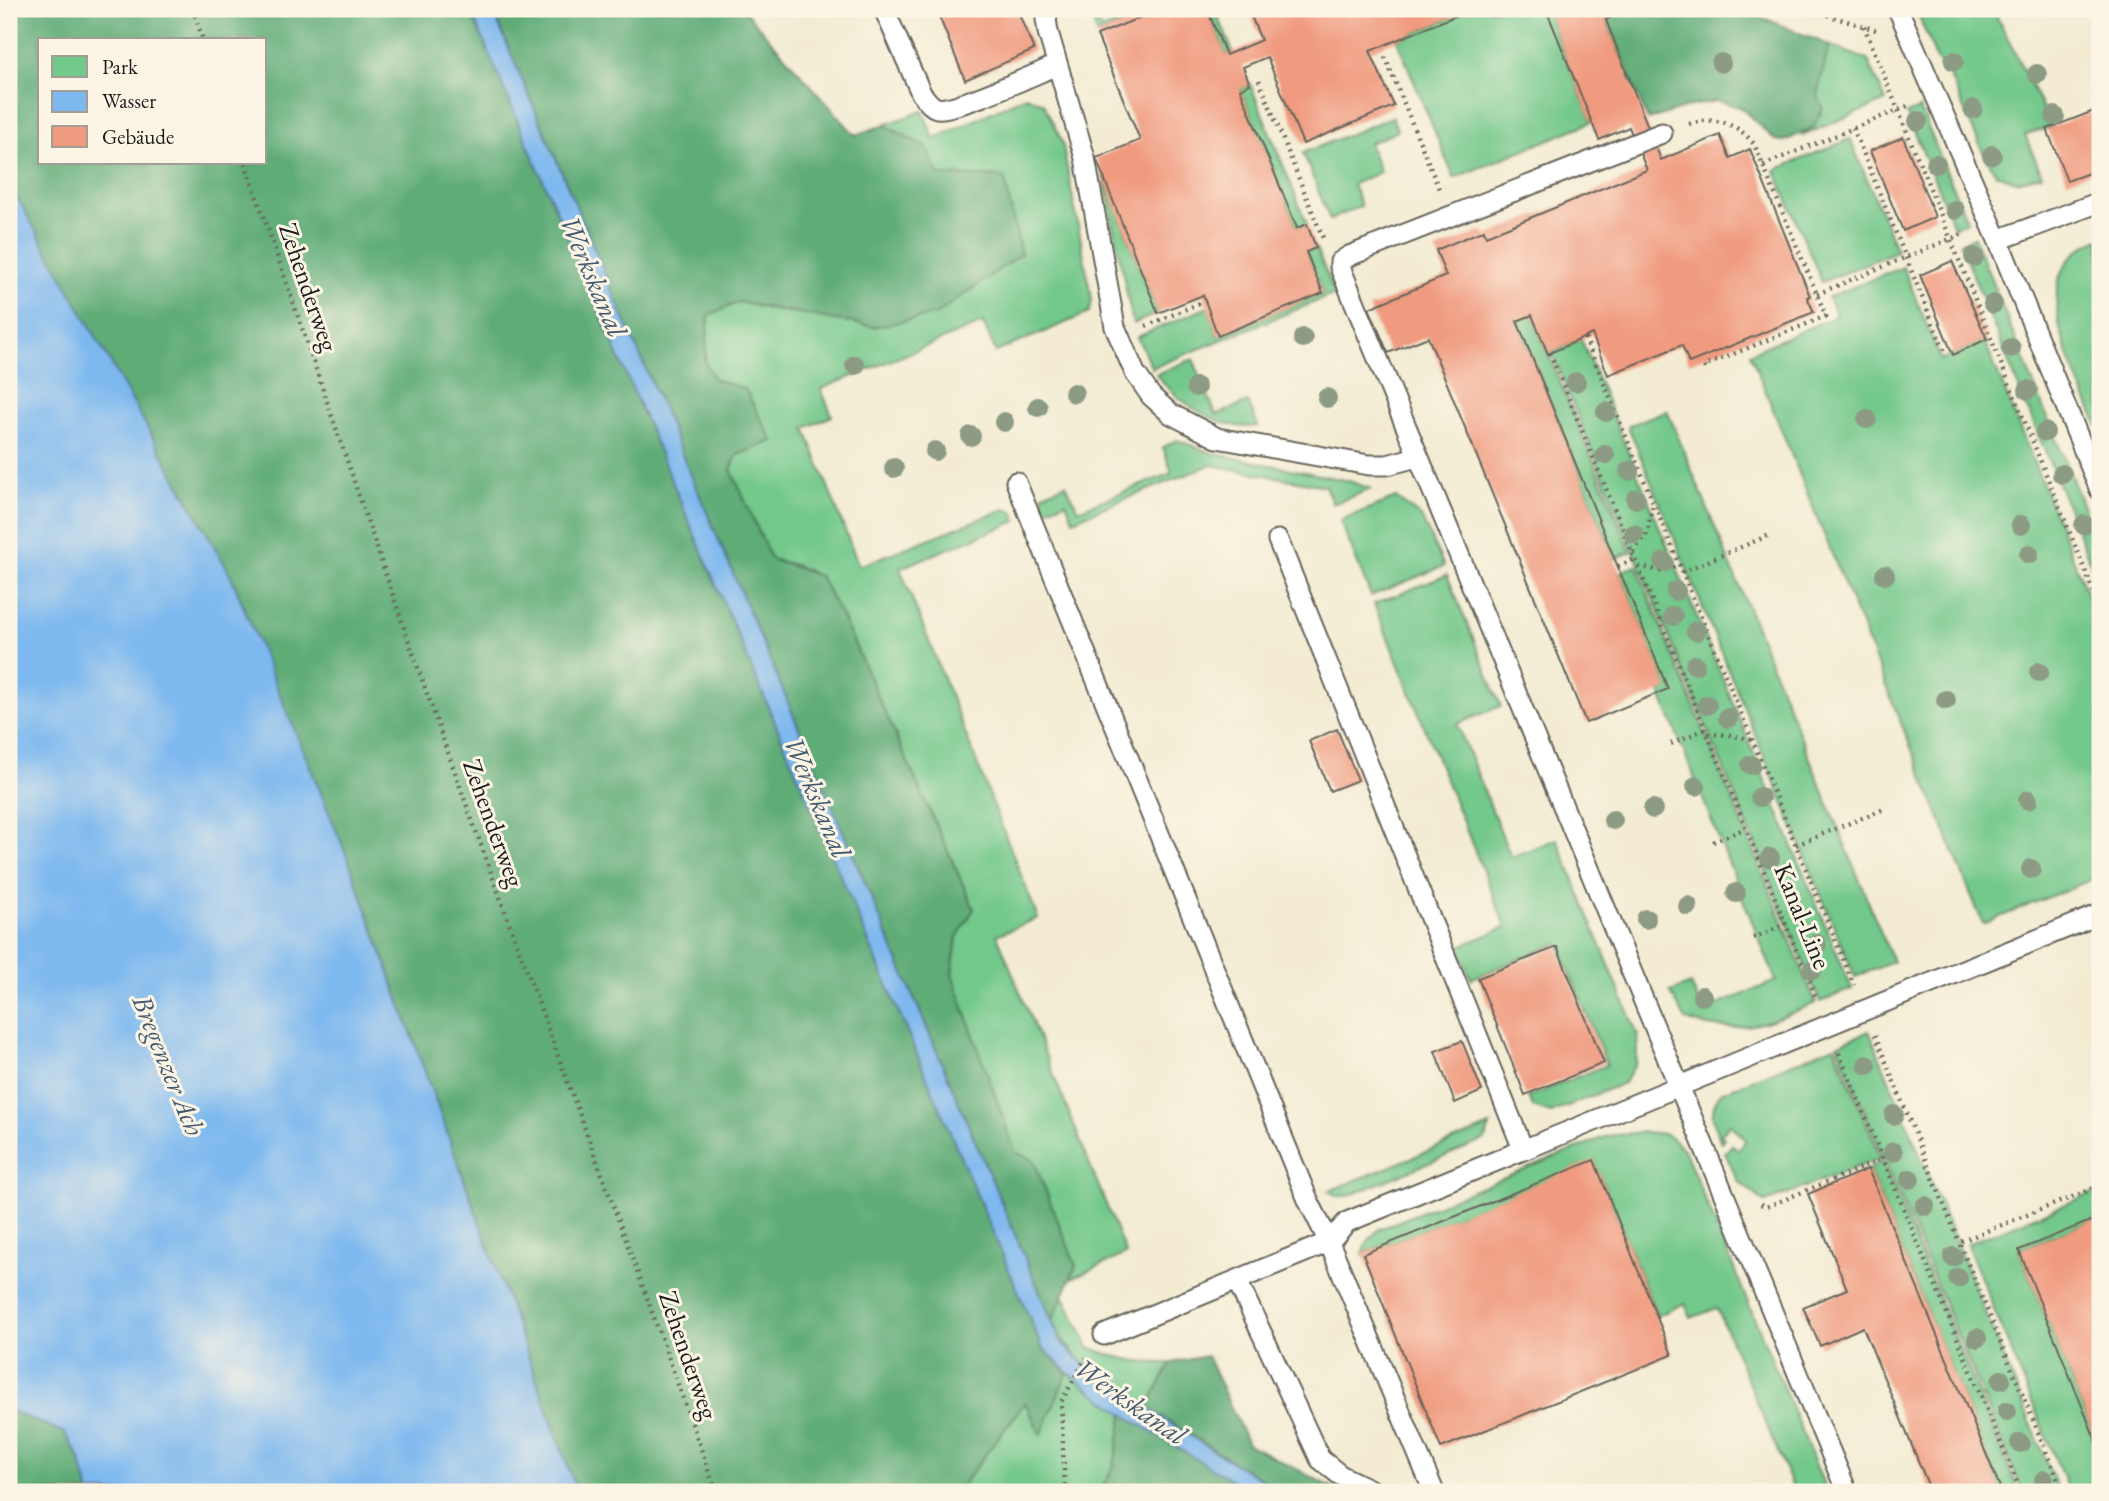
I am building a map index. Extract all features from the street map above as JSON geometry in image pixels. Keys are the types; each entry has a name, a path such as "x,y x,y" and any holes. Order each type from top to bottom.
{"lane":[{"path":"884,9 921,93 939,108 958,105 1057,65"},
{"path":"1049,9 1046,19 1085,158 1119,337 1135,373 1151,396 1171,414 1217,438 1369,465 1387,465 1416,457"},
{"path":"1898,9 1994,231 2100,490"},
{"path":"1662,133 1451,215 1340,262 1416,457 1847,1492"},
{"path":"1994,231 2100,202"},
{"path":"1016,481 1308,1200 1329,1242 1434,1492"},
{"path":"1278,540 1524,1149"},
{"path":"1098,1342 1329,1242 1347,1222 2100,914"},
{"path":"1237,1280 1320,1459 1340,1475 1375,1492"}],"path":[{"path":"193,9 202,38"},
{"path":"1807,9 1911,40"},
{"path":"1864,26 2100,607"},
{"path":"1385,57 1451,215"},
{"path":"1259,80 1328,250 1340,262"},
{"path":"1763,165 1935,95"},
{"path":"1662,133 1703,120 1720,121 1747,136 1763,165 1826,316 1704,366 1706,371"},
{"path":"1853,128 1945,353"},
{"name":"Zehenderweg","path":"245,164 466,804 608,1195 640,1273 716,1492"},
{"path":"1817,294 1951,238 1994,231"},
{"path":"1119,337 1205,301"},
{"name":"Kanal-Line","path":"1585,338 2063,1492"},
{"name":"Kanal-Line","path":"1550,353 2021,1492"},
{"path":"1633,552 1646,536 1653,501"},
{"path":"1682,572 1772,534"},
{"path":"1618,566 1635,559"},
{"path":"1638,566 1661,571 1679,565"},
{"path":"1671,744 1707,732 1752,740"},
{"path":"1796,845 1884,808"},
{"path":"1713,842 1746,828"},
{"path":"1753,938 1786,924"},
{"path":"1755,1200 1766,1207 1883,1159"},
{"path":"1959,1242 2100,1186"},
{"path":"1065,1492 1061,1402 1098,1342"}],"green space":[{"path":"9,9 470,9 1042,1347 1067,1373 1041,1435 1025,1402 957,1492 577,1492 347,856 9,183"},
{"path":"492,9 743,9 855,135 884,125 926,147 939,175 1004,177 1021,254 935,315 874,327 739,302 709,315 705,362 714,379 745,389 773,441 737,455 731,470 771,559 820,576 843,619 974,909 957,937 952,974 1015,1152 1033,1159 1076,1266 1052,1321"},
{"path":"1152,9 1161,9 1097,35 1090,11 1095,14 1101,30"},
{"path":"1207,9 1215,9 1233,52 1226,55"},
{"path":"1472,9 1546,9 1592,122 1454,178 1397,40"},
{"path":"1624,9 1742,9 1829,45 1817,95 1823,108 1814,127 1785,141 1775,140 1740,107 1717,101 1690,106 1648,120 1606,20"},
{"path":"1916,9 1993,9 2052,127 2025,135 2042,175 2016,181 1996,174 1982,150 1949,74 1937,60"},
{"path":"1829,45 1868,60 1886,101 1801,136 1814,127 1817,95"},
{"path":"1250,84 1307,224 1297,228 1240,89"},
{"path":"1026,96 1043,103 1062,141 1092,299 1089,313 996,352 983,323 821,389 832,416 805,428 859,566 1005,509 1013,511 1017,521 900,568 1038,918 997,935 1126,1254 1070,1279 1076,1266 1033,1160 1015,1152 952,974 957,937 974,909 843,619 824,584 810,571 771,559 731,470 737,455 773,441 745,389 714,379 705,362 709,315 739,302 780,312 935,315 1021,254 1004,177 939,175 926,147 884,125 923,111 934,139"},
{"path":"1920,108 1967,221 1954,227 1907,114"},
{"path":"1392,117 1398,131 1369,143 1380,172 1353,184 1361,206 1330,220 1303,153"},
{"path":"1850,139 1897,251 1822,282 1775,170"},
{"path":"1103,175 1158,313 1133,324"},
{"path":"1974,237 2100,548 2100,586 1960,243"},
{"path":"2100,239 2100,430 2068,354 2059,326 2056,299 2061,274 2074,254"},
{"path":"1316,248 1335,294 1152,368 1137,337 1208,307 1218,336 1323,293 1306,252"},
{"path":"1903,267 1941,360 1984,340 2100,625 2100,876 1983,924 1750,353 1836,316 1828,297"},
{"path":"1532,315 1631,552 1615,559 1517,321"},
{"path":"1581,339 1852,989 1820,1002 1552,353"},
{"path":"1193,359 1216,415 1248,402 1258,426 1229,424 1201,413 1175,395 1156,374"},
{"path":"1667,410 1893,962 1855,977 1628,426"},
{"path":"1177,440 1212,453 1349,481 1371,489 1333,504 1325,486 1210,465 1073,520 1066,502 1042,511 1043,494 1066,484 1078,510 1172,473 1163,447"},
{"path":"1396,498 1421,517 1444,566 1371,596 1340,520"},
{"path":"1636,565 1816,1003 1768,1021 1721,1027 1686,1020 1670,992 1691,984 1703,1011 1776,981 1660,692 1667,688 1620,572"},
{"path":"1447,575 1501,706 1457,724 1511,857 1557,839 1638,1036 1636,1063 1624,1083 1551,1113 1533,1107 1528,1097 1607,1065 1558,943 1471,979 1458,947 1506,927 1374,604"},
{"path":"1869,1031 2059,1492 2023,1492 1837,1045"},
{"path":"1834,1046 1881,1158 1765,1202 1738,1181 1725,1153 1732,1145 1738,1150 1746,1140 1730,1124 1721,1135 1724,1138 1721,1142 1714,1123 1714,1104 1722,1092"},
{"path":"1490,1126 1485,1140 1348,1196 1337,1196 1329,1191"},
{"path":"1644,1132 1666,1134 1684,1149 1827,1492 1795,1492 1717,1308 1691,1318 1685,1303 1657,1316 1594,1161 1363,1254 1368,1241 1379,1229 1607,1136"},
{"path":"1882,1161 2019,1492 2002,1492 1868,1169"},
{"path":"2100,1190 2100,1217 2019,1250 2100,1451 2100,1492 2069,1492 1967,1244"},
{"path":"1063,1295 1089,1347 1130,1360 1171,1363 1147,1408 1093,1371 1060,1336 1052,1321"},
{"path":"1207,1356 1248,1444 1341,1492 1282,1492 1147,1408 1171,1363"},
{"path":"1067,1373 1124,1411 1114,1465 1100,1492 956,1492 1026,1402 1041,1434"},
{"path":"9,1410 65,1433 80,1459 89,1492 9,1492"},
{"path":"1124,1411 1254,1492 1100,1492 1114,1465"}],"water":[{"name":"Werkskanal","path":"470,9 492,9 1060,1340 1087,1367 1108,1382 1282,1492 1252,1492 1170,1443 1087,1388 1042,1347"},
{"name":"Bregenzer Ach","path":"9,183 230,574 347,856 577,1492 89,1492 80,1459 65,1433 9,1410"}],"building":[{"path":"936,9 1017,9 1034,50 965,80"},
{"path":"1161,9 1207,9 1226,55 1261,40 1248,9 1472,9 1370,51 1394,106 1303,144 1267,57 1243,67 1250,84 1240,89 1297,228 1307,224 1316,248 1306,252 1323,293 1218,336 1203,295 1158,313 1096,158 1140,140 1097,35"},
{"path":"1546,9 1624,9 1606,20 1661,160 1720,135 1730,158 1750,149 1810,296 1807,297 1814,312 1689,363 1682,345 1608,375 1592,334 1548,354 1532,315 1517,321 1668,689 1586,723 1428,337 1388,353 1369,308 1446,276 1436,250 1484,230 1486,236 1647,170 1629,127 1599,140"},
{"path":"2096,110 2100,122 2100,169 2067,181 2047,129"},
{"path":"1903,137 1935,217 1903,231 1870,151"},
{"path":"1952,261 1987,339 1953,355 1920,275"},
{"path":"1337,729 1358,780 1330,791 1309,741"},
{"path":"1557,947 1604,1063 1525,1095 1478,978"},
{"path":"1462,1041 1482,1091 1455,1103 1435,1051"},
{"path":"1594,1160 1672,1355 1441,1448 1363,1254"},
{"path":"1868,1169 2002,1492 1931,1492 1863,1327 1820,1346 1803,1307 1847,1289 1808,1194"},
{"path":"2100,1217 2100,1451 2019,1250"}]}
